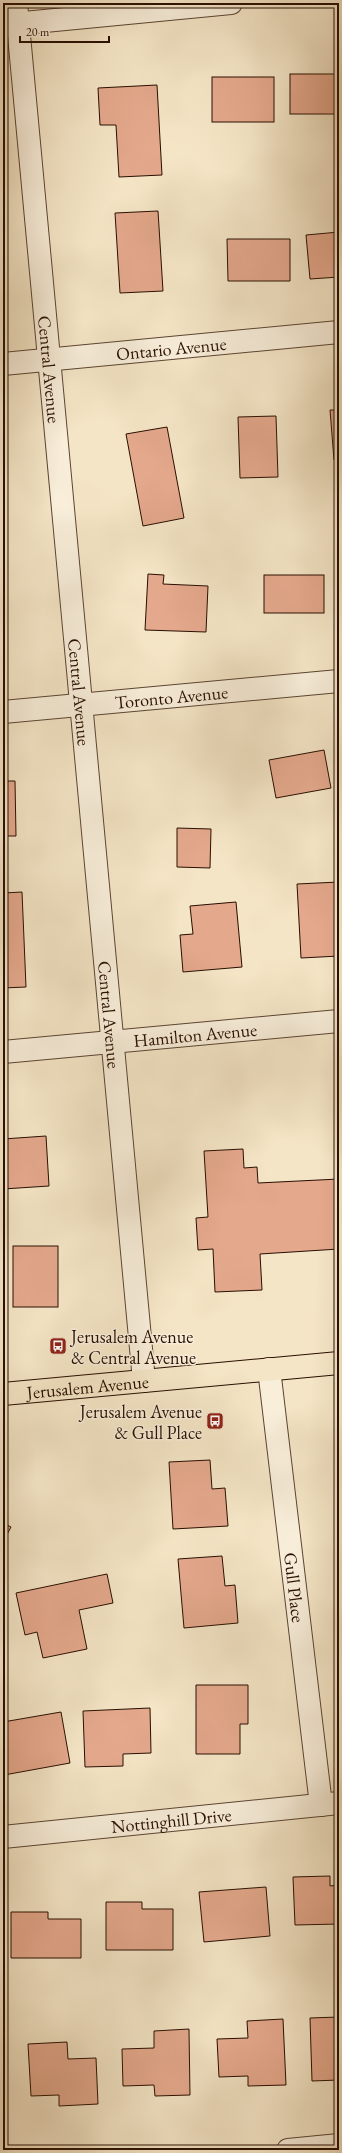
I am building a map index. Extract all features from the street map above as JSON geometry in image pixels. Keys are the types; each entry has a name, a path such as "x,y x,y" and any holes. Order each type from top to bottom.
{"main road":[{"name":"Jerusalem Avenue","path":"3,1394 339,1363"}],"street":[{"path":"12,17 231,3"},
{"name":"Central Avenue","path":"12,17 49,360 144,1381"},
{"name":"Ontario Avenue","path":"3,364 339,332"},
{"name":"Toronto Avenue","path":"3,712 339,681"},
{"name":"Hamilton Avenue","path":"3,1052 339,1021"},
{"name":"Gull Place","path":"269,1369 330,1804"},
{"name":"Nottinghill Drive","path":"3,1837 330,1804"},
{"path":"288,2150 339,2145"}],"building":[{"path":"290,74 339,74 339,114 290,114"},
{"path":"212,77 274,77 274,122 212,122"},
{"path":"157,85 162,175 119,177 116,125 100,125 98,88"},
{"path":"158,211 163,291 120,293 115,213"},
{"path":"339,232 339,277 310,279 306,235"},
{"path":"227,239 290,239 290,281 228,281"},
{"path":"330,410 339,410 339,460 334,460"},
{"path":"276,416 278,477 240,478 238,417"},
{"path":"167,427 184,518 143,526 126,434"},
{"path":"148,574 164,575 163,584 208,586 206,632 145,630"},
{"path":"264,575 324,575 324,613 264,613"},
{"path":"324,750 331,788 276,798 269,760"},
{"path":"3,781 15,781 16,836 3,836"},
{"path":"177,828 211,829 210,868 177,867"},
{"path":"339,882 339,956 301,958 297,884"},
{"path":"22,892 26,987 3,988 3,893"},
{"path":"236,902 242,967 183,972 180,935 193,934 190,906"},
{"path":"335,1098 339,1098 339,1172"},
{"path":"46,1136 49,1186 3,1189 3,1139"},
{"path":"243,1149 244,1168 257,1167 258,1183 339,1179 339,1249 260,1254 262,1290 215,1292 213,1249 198,1250 196,1218 208,1217 204,1151"},
{"path":"13,1246 58,1246 58,1307 13,1307"},
{"path":"210,1460 212,1489 225,1488 228,1526 173,1529 169,1462"},
{"path":"3,1523 11,1527 3,1542"},
{"path":"222,1556 225,1586 235,1585 238,1623 184,1628 178,1559"},
{"path":"107,1574 113,1603 79,1610 87,1649 43,1658 37,1632 25,1635 16,1593"},
{"path":"196,1685 248,1685 248,1724 240,1724 240,1754 196,1754"},
{"path":"150,1708 151,1753 123,1754 123,1766 85,1767 83,1711"},
{"path":"61,1712 70,1763 4,1775 3,1722"},
{"path":"330,1876 330,1886 339,1885 339,1924 295,1925 293,1877"},
{"path":"266,1887 270,1936 204,1942 199,1892"},
{"path":"106,1902 142,1902 142,1909 173,1909 173,1950 106,1950"},
{"path":"11,1912 48,1912 48,1919 81,1919 81,1958 11,1958"},
{"path":"339,2017 339,2080 312,2081 310,2018"},
{"path":"283,2019 286,2085 248,2086 248,2076 219,2077 217,2039 248,2038 247,2021"},
{"path":"189,2029 190,2095 155,2096 154,2085 123,2086 122,2049 154,2048 154,2031"},
{"path":"67,2042 68,2059 96,2058 98,2104 59,2106 59,2095 31,2096 28,2044"}],"place":[{"name":"Jerusalem Avenue & Central Avenue","path":"58,1346"},
{"name":"Jerusalem Avenue & Gull Place","path":"215,1421"}]}
